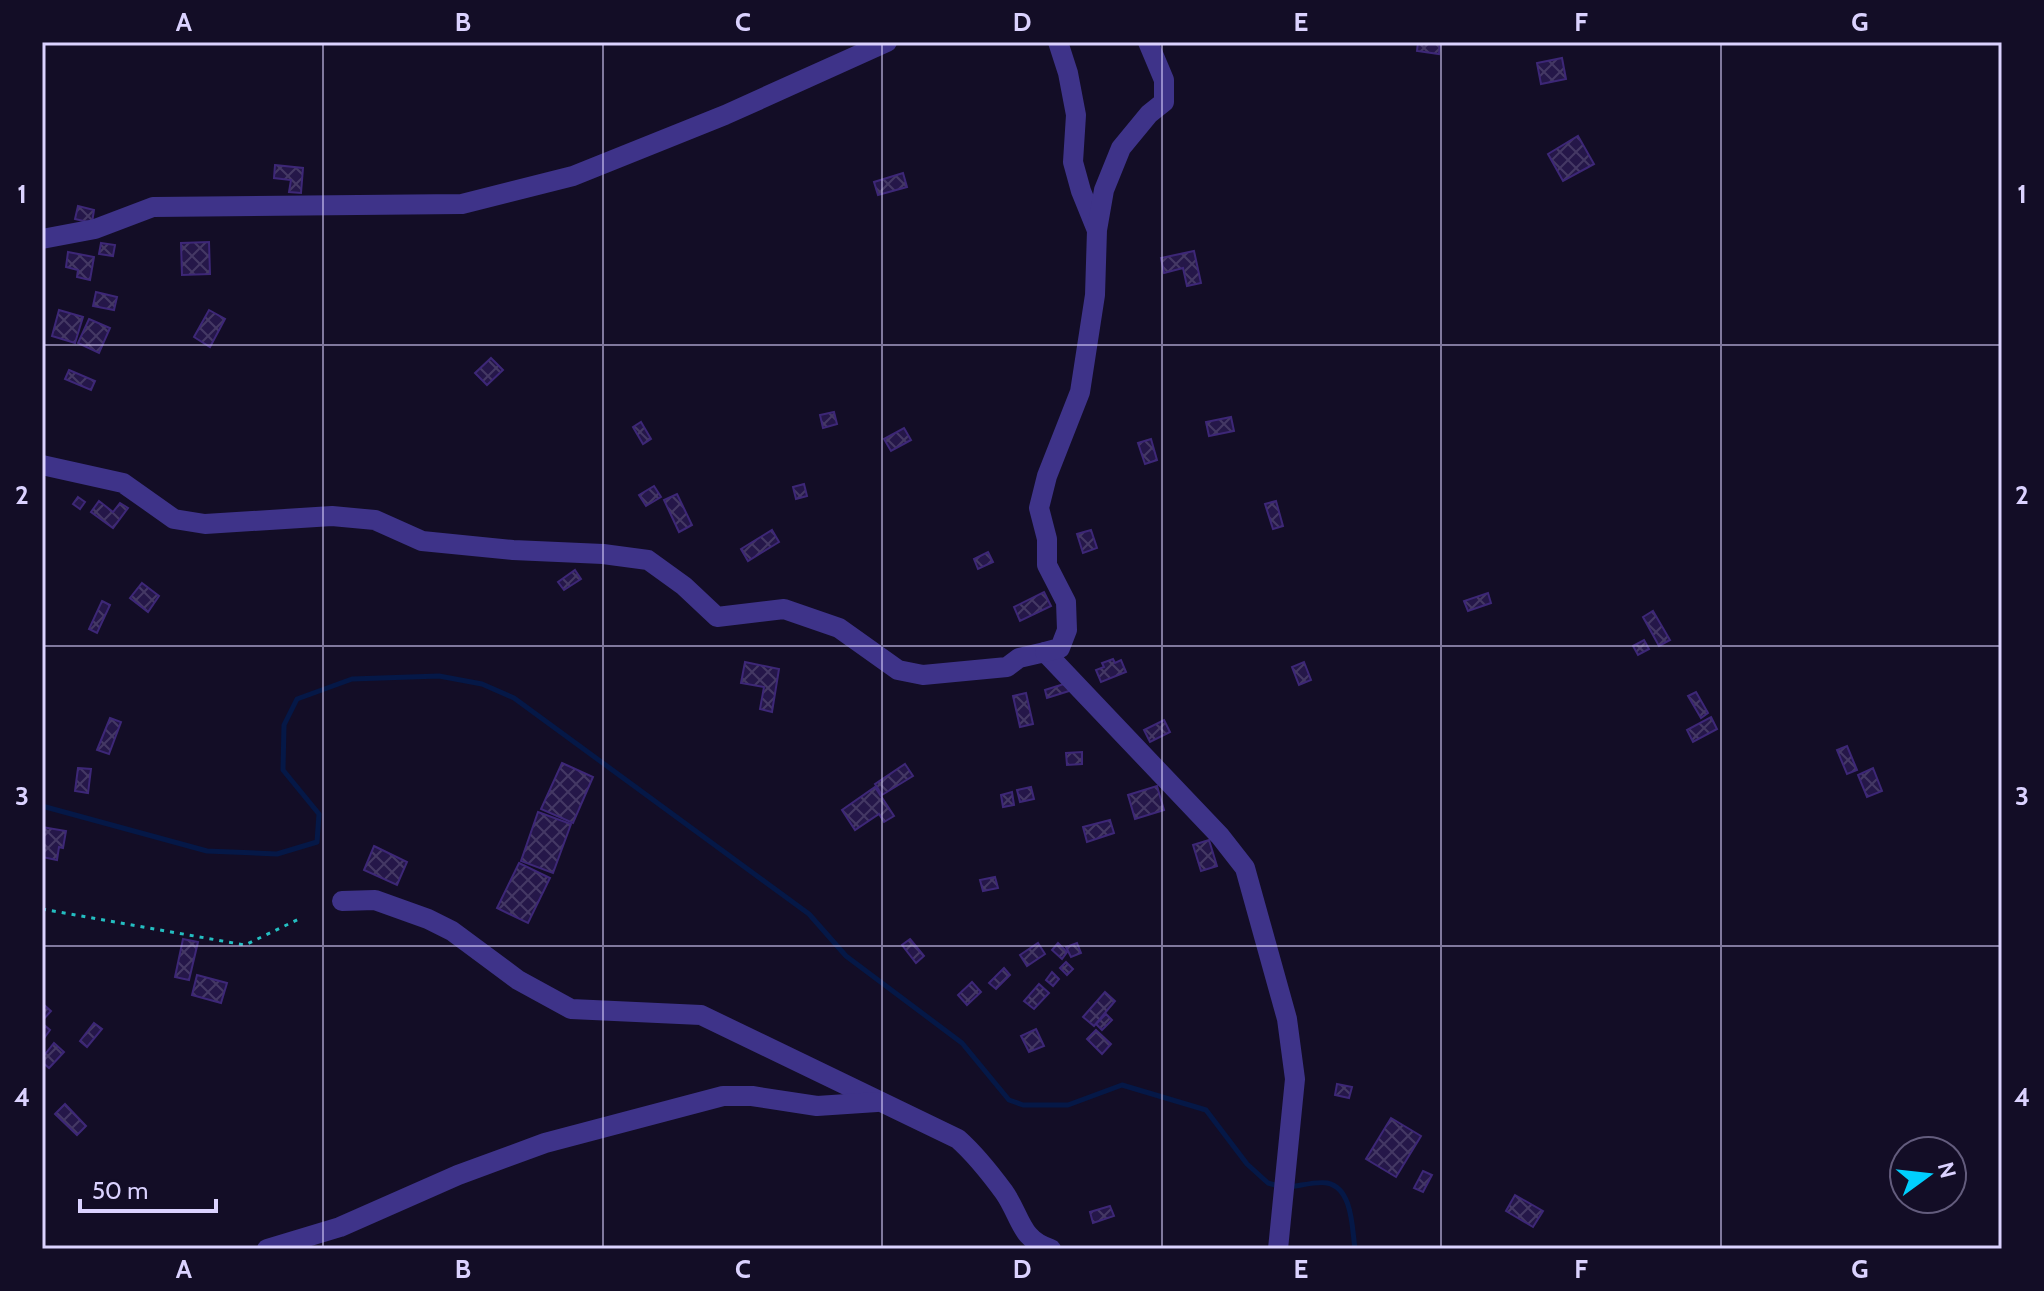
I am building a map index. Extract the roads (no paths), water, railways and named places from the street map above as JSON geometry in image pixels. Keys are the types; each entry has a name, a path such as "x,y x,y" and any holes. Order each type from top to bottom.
{"street":[{"path":"42,239 95,229 153,207 462,204 573,176 725,115 887,42"},
{"path":"1058,42 1076,115 1073,162 1097,230"},
{"path":"42,465 123,483 174,519 205,524 332,516 375,520 422,541 648,560 684,586 717,617 784,609 839,628 898,670 923,675 1007,667 1019,658 1060,648 1067,630 1066,602 1047,565 1047,539 1039,508 1047,476 1080,392 1095,295 1097,230 1104,190 1121,148 1149,114 1164,102 1164,80 1148,42"},
{"path":"1045,652 1220,836 1245,868 1287,1019 1295,1079 1278,1249"},
{"path":"342,901 375,900 428,919 452,931 518,980 571,1009 701,1015 958,1139 977,1156 1007,1196 1019,1223 1036,1244 1051,1249"},
{"path":"267,1249 340,1227 458,1175 545,1143 723,1096 752,1096 817,1106 877,1102"}],"waterway":[{"path":"42,806 207,851 277,854 317,842 319,814 283,770 284,725 297,699 352,679 439,676 482,684 514,698 809,914 846,956 962,1043 1009,1100 1023,1105 1068,1105 1122,1085 1206,1110 1247,1164 1268,1183 1279,1186"},
{"path":"1289,1187 1313,1183 1336,1186 1350,1210 1355,1249"}]}
